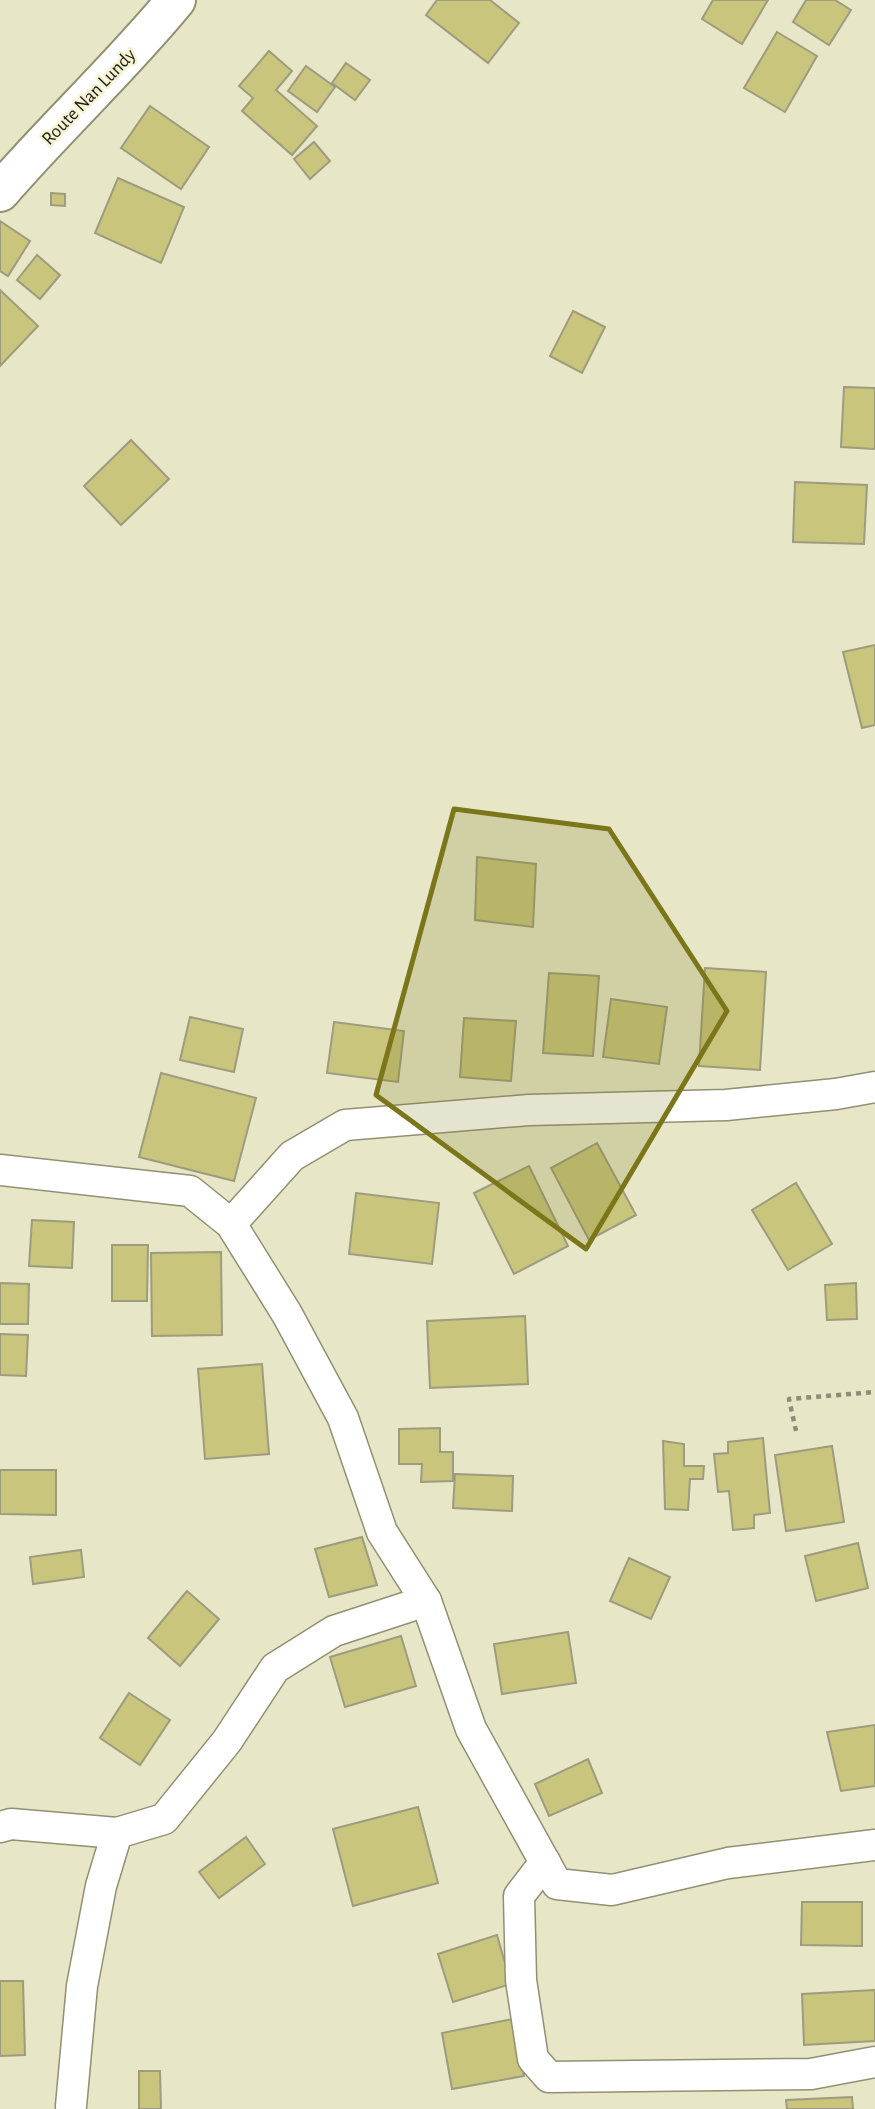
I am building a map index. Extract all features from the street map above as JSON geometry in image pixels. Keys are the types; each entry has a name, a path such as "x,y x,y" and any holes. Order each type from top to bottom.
{"main road":[{"name":"Route Nan Lundy","path":"0,192 45,139 148,34 176,0"}],"street":[{"path":"231,1224 292,1156 345,1125 529,1110 726,1105 836,1094 875,1087"},
{"path":"0,1170 190,1191 231,1224 287,1314 343,1418 382,1532 426,1601 471,1729 557,1884 612,1890 728,1863 875,1845"},
{"path":"0,1827 10,1824 117,1833 164,1819 227,1741 275,1668 334,1631 426,1601"},
{"path":"71,2106 82,1986 101,1886 117,1833"},
{"path":"545,1862 519,1896 521,1980 533,2059 549,2077 811,2074 875,2062"}],"path":[{"path":"796,1431 789,1399 875,1391"}],"highlighted area":[{"path":"454,809 609,829 727,1011 586,1249 376,1095"}],"building":[{"path":"437,0 490,0 519,23 488,63 426,15"},
{"path":"713,0 768,0 742,44 702,19"},
{"path":"806,0 835,0 851,10 829,45 793,22"},
{"path":"777,32 817,56 785,112 744,88"},
{"path":"269,51 292,71 276,90 317,126 292,155 242,111 253,98 239,86"},
{"path":"346,63 370,80 355,100 332,83"},
{"path":"306,66 335,87 317,112 288,91"},
{"path":"150,106 209,147 181,189 121,148"},
{"path":"314,142 330,161 310,179 294,159"},
{"path":"118,178 184,207 161,263 95,233"},
{"path":"51,193 65,194 65,206 51,205"},
{"path":"0,221 30,241 8,276 0,271"},
{"path":"37,255 60,275 40,299 17,280"},
{"path":"0,290 38,326 0,366"},
{"path":"573,311 605,327 582,373 550,356"},
{"path":"844,387 875,388 875,449 841,447"},
{"path":"131,440 169,479 121,525 84,486"},
{"path":"795,482 867,485 864,544 793,542"},
{"path":"875,645 875,725 862,728 843,652"},
{"path":"477,857 536,864 533,927 475,920"},
{"path":"705,968 766,972 760,1070 699,1066"},
{"path":"549,973 599,976 593,1056 543,1053"},
{"path":"611,999 667,1007 659,1064 603,1057"},
{"path":"190,1017 243,1029 234,1072 180,1060"},
{"path":"464,1018 516,1021 511,1081 460,1077"},
{"path":"334,1022 404,1031 398,1082 327,1073"},
{"path":"161,1073 256,1098 234,1181 139,1157"},
{"path":"597,1143 636,1215 589,1240 551,1168"},
{"path":"529,1166 568,1246 514,1274 474,1193"},
{"path":"796,1183 832,1244 788,1270 752,1210"},
{"path":"356,1193 439,1203 432,1264 349,1254"},
{"path":"32,1220 74,1222 72,1268 29,1266"},
{"path":"112,1245 148,1245 147,1301 112,1301"},
{"path":"221,1252 222,1335 152,1336 151,1253"},
{"path":"0,1283 29,1284 28,1324 0,1324"},
{"path":"856,1283 857,1319 827,1320 825,1285"},
{"path":"525,1316 528,1384 430,1388 427,1321"},
{"path":"0,1334 28,1335 26,1376 0,1375"},
{"path":"262,1364 269,1454 205,1459 198,1369"},
{"path":"440,1428 440,1452 453,1452 453,1481 421,1482 422,1464 399,1464 399,1429"},
{"path":"763,1438 770,1513 754,1515 754,1528 733,1530 729,1491 718,1492 714,1454 728,1453 728,1442"},
{"path":"663,1441 684,1444 684,1466 704,1466 703,1479 690,1479 688,1510 665,1509"},
{"path":"832,1446 844,1522 786,1531 775,1455"},
{"path":"0,1470 56,1470 56,1515 0,1514"},
{"path":"455,1474 513,1476 512,1511 453,1508"},
{"path":"362,1537 377,1585 329,1597 315,1549"},
{"path":"858,1543 868,1588 816,1601 805,1556"},
{"path":"81,1550 84,1577 33,1584 30,1557"},
{"path":"629,1558 670,1577 651,1619 610,1601"},
{"path":"187,1591 219,1619 180,1666 148,1638"},
{"path":"568,1632 576,1683 502,1694 494,1644"},
{"path":"401,1636 416,1686 345,1707 330,1657"},
{"path":"129,1693 170,1720 140,1765 100,1738"},
{"path":"875,1725 875,1786 841,1791 827,1732"},
{"path":"588,1759 602,1793 549,1816 535,1784"},
{"path":"418,1807 438,1883 353,1906 333,1829"},
{"path":"246,1837 265,1864 219,1898 199,1872"},
{"path":"802,1902 862,1902 862,1946 801,1945"},
{"path":"497,1935 511,1984 453,2002 438,1954"},
{"path":"0,1981 23,1981 25,2055 0,2056"},
{"path":"875,1990 875,2041 804,2045 802,1994"},
{"path":"513,2019 524,2076 452,2089 442,2033"},
{"path":"139,2071 160,2071 161,2109 139,2109"},
{"path":"852,2097 853,2109 787,2109 786,2100"}]}
